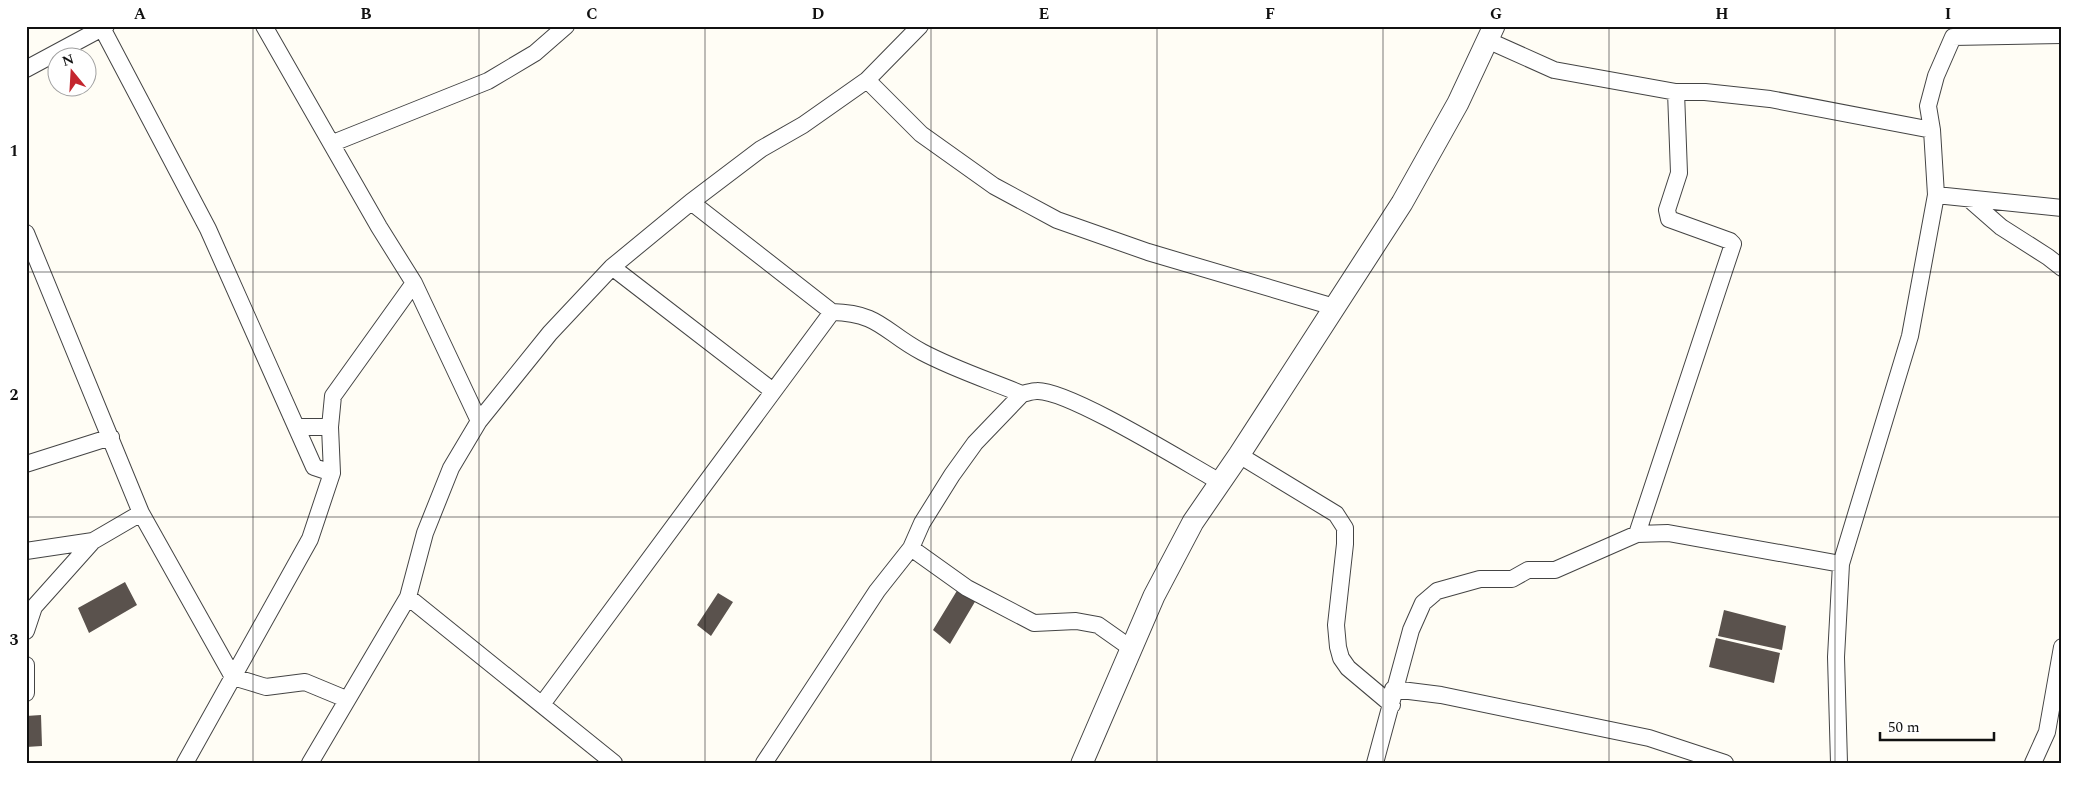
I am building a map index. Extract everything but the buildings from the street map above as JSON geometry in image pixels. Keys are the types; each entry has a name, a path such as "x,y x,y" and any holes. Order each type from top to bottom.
{"street":[{"path":"264,26 333,143 379,227 414,283 479,421"},
{"path":"333,143 488,81 535,53 566,26"},
{"path":"310,763 346,699 408,597 426,533 451,468 479,421 550,333 612,267 691,202 761,149 802,125 867,80 920,26"},
{"path":"26,69 103,27 208,229 298,427 314,467 332,473"},
{"path":"1839,763 1836,657 1841,564 1910,336 1936,195 1932,130 1928,106 1936,76 1952,32 2062,35"},
{"path":"1082,763 1154,596 1193,522 1239,455 1407,194 1458,103 1490,33 1554,70 1676,92 1705,92 1770,99 1932,130"},
{"path":"867,80 921,134 994,186 1057,220 1148,252 1334,307"},
{"path":"1637,534 1734,244 1669,219 1667,210 1679,172 1676,92"},
{"path":"1936,195 2062,208"},
{"path":"1968,199 2001,227 2048,256 2062,268"},
{"path":"691,202 832,312 852,312 875,320 920,351 1022,394"},
{"path":"26,233 141,512 233,677 266,687 305,682 346,699"},
{"path":"612,267 773,391"},
{"path":"185,763 310,539 332,473 330,427 333,396 414,283"},
{"path":"543,704 832,312"},
{"path":"764,763 877,591 911,548 935,502 975,443 1022,394 1038,390 1092,411 1220,482"},
{"path":"298,427 330,427"},
{"path":"26,464 111,437"},
{"path":"1239,455 1336,514 1345,528 1336,625 1341,658 1348,668 1392,697 1441,695 1649,738 1725,763"},
{"path":"26,632 34,607 93,542 141,512"},
{"path":"1374,763 1411,630 1423,602 1437,591 1480,579 1512,579 1528,570 1555,570 1637,534 1668,534 1841,564"},
{"path":"26,551 93,542"},
{"path":"911,548 968,588 1034,623 1076,621 1098,625 1132,649"},
{"path":"408,597 614,763"},
{"path":"2033,763 2047,732 2059,691 2062,647"},
{"path":"26,665 26,693"}]}
